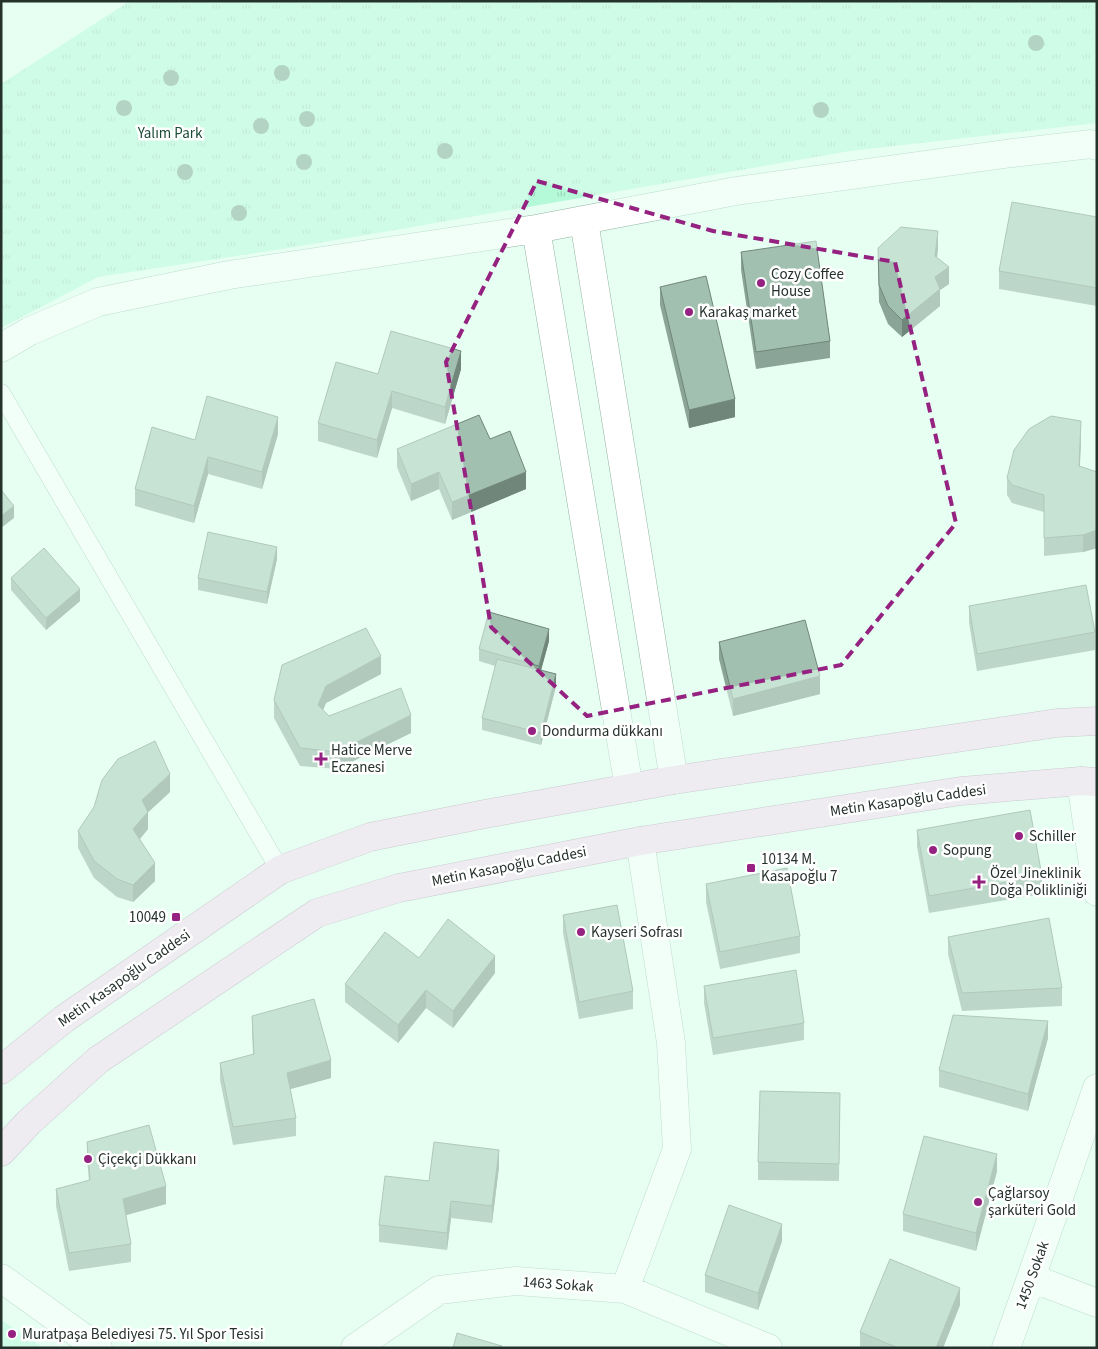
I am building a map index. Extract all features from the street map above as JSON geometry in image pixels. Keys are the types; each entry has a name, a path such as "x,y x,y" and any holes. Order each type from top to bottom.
{"main road":[{"name":"Metin Kasapoğlu Caddesi","path":"1,1070 64,1018 280,870 370,837 674,780 1057,723 1097,721"},
{"name":"Metin Kasapoğlu Caddesi","path":"1,1152 29,1122 98,1060 317,913 399,888 640,841 961,791 1089,782"}],"street":[{"path":"1,348 30,331 98,302 228,275 536,229 736,191 1012,153 1091,144 1097,146"},
{"path":"584,221 674,780"},
{"path":"536,229 629,788"},
{"path":"1089,782 1097,892"},
{"path":"625,1289 677,1149 671,1043 640,841"},
{"name":"1450 Sokak","path":"1006,1348 1097,1088"},
{"path":"1,1278 98,1348"},
{"path":"1031,1278 1097,1303"},
{"name":"1463 Sokak","path":"355,1348 439,1290 516,1280 625,1289 768,1348"}],"lane":[{"path":"1,393 280,870"}],"highlighted area":[{"path":"537,181 713,231 895,262 956,523 841,665 587,716 491,627 446,362"}],"green space":[{"name":"Yalım Park","path":"130,1 1097,1 1097,123 850,151 378,233 98,277 1,328 1,84"},
{"name":"Muratpaşa Belediyesi 75. Yıl Spor Tesisi","path":"1,1320 44,1348 1,1348"}],"building":[{"path":"1012,202 1097,217 1097,288 999,271"},
{"path":"901,227 938,231 935,256 949,267 935,277 940,289 902,320 888,306 879,285 878,248"},
{"path":"816,241 830,341 756,352 741,252"},
{"path":"706,276 735,399 689,410 660,287"},
{"path":"391,331 461,351 445,407 392,391 377,440 318,423 336,362 378,374"},
{"path":"207,396 278,417 262,472 208,457 194,506 135,489 152,427 195,440"},
{"path":"479,415 490,439 510,431 526,472 452,502 439,472 411,484 397,449"},
{"path":"1051,416 1081,421 1079,466 1097,472 1097,530 1083,535 1044,538 1044,495 1012,485 1007,478 1014,450 1029,429"},
{"path":"1,490 14,506 1,516"},
{"path":"208,532 277,547 267,592 198,578"},
{"path":"44,548 80,589 46,618 11,578"},
{"path":"1086,585 1095,632 977,654 969,606"},
{"path":"489,612 549,629 539,666 479,649"},
{"path":"805,620 820,676 733,699 719,642"},
{"path":"366,628 381,656 326,686 318,705 329,716 401,688 411,715 337,752 300,748 274,700 282,665"},
{"path":"497,659 556,674 541,733 482,718"},
{"path":"155,741 170,774 142,800 148,812 133,829 155,863 133,885 117,879 94,861 78,831 94,807 102,780 118,759"},
{"path":"1030,810 1042,876 929,896 917,830"},
{"path":"787,868 800,936 720,952 706,884"},
{"path":"617,905 633,991 579,1002 563,915"},
{"path":"1049,918 1062,988 962,993 948,937"},
{"path":"448,919 495,956 453,1011 426,990 398,1025 345,984 385,932 419,958"},
{"path":"796,970 804,1023 713,1038 704,986"},
{"path":"314,999 331,1060 287,1073 296,1118 233,1127 220,1063 254,1054 252,1016"},
{"path":"953,1015 1048,1021 1028,1094 939,1070"},
{"path":"760,1091 840,1093 839,1164 758,1162"},
{"path":"149,1125 166,1186 123,1199 131,1244 69,1253 56,1189 90,1180 87,1142"},
{"path":"924,1136 997,1154 976,1233 903,1214"},
{"path":"434,1142 499,1150 492,1206 451,1201 447,1233 379,1225 385,1176 429,1181"},
{"path":"729,1205 782,1224 758,1293 705,1275"},
{"path":"890,1259 960,1288 936,1348 898,1348 860,1332"},
{"path":"457,1333 502,1346 501,1348 453,1348"}],"place":[{"name":"Cozy Coffee House","path":"761,283"},
{"name":"Karakaş market","path":"689,312"},
{"name":"Dondurma dükkanı","path":"532,731"},
{"name":"Hatice Merve Eczanesi","path":"321,759"},
{"name":"Schiller","path":"1019,836"},
{"name":"Sopung","path":"933,850"},
{"name":"10134 M. Kasapoğlu 7","path":"751,868"},
{"name":"Özel Jineklinik Doğa Polikliniği","path":"979,882"},
{"name":"10049","path":"176,917"},
{"name":"Kayseri Sofrası","path":"581,932"},
{"name":"Çiçekçi Dükkanı","path":"88,1159"},
{"name":"Çağlarsoy şarküteri Gold","path":"978,1202"},
{"name":"Muratpaşa Belediyesi 75. Yıl Spor Tesisi","path":"12,1334"}]}
